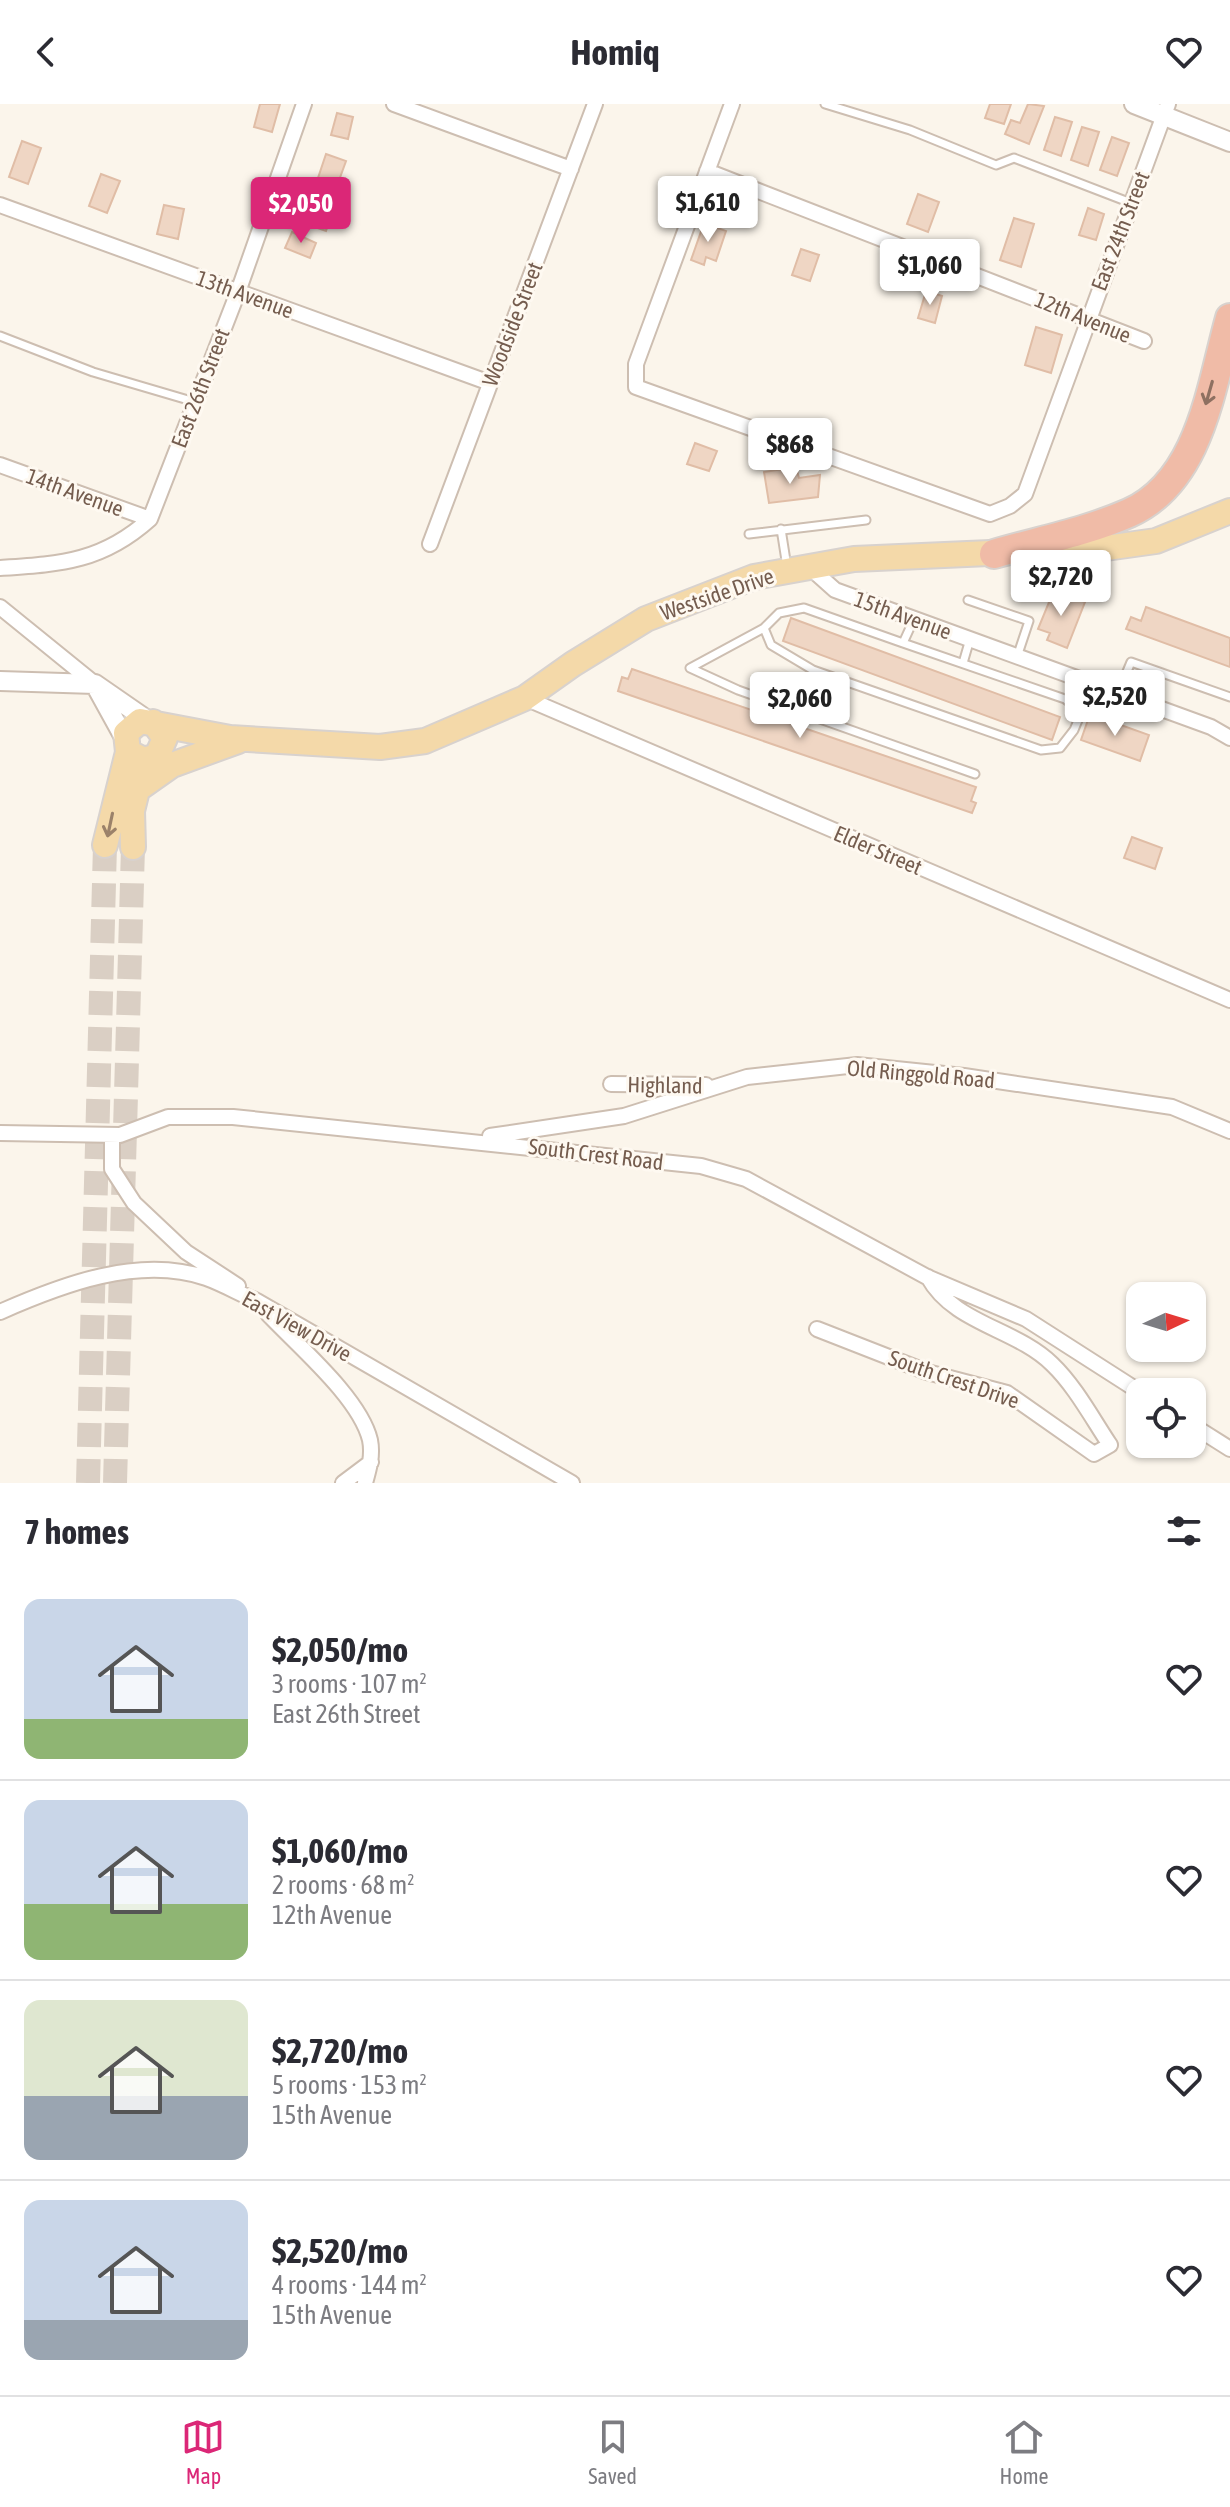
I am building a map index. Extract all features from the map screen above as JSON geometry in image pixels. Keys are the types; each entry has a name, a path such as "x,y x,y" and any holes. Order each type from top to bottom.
{"highway":[{"path":"994,554 1100,524 1131,512 1155,497 1188,456 1230,318"}],"main road":[{"name":"Westside Drive","path":"150,721 237,738 380,747 425,741 525,698 646,619 720,588 797,568 854,559 1065,552 1156,541 1230,511"},
{"path":"105,845 142,750 165,738 150,721 134,723 142,750 135,791 133,847"},
{"name":"Westside Drive","path":"142,750 237,738"},
{"path":"135,791 187,758 237,738"}],"street":[{"name":"East 26th Street","path":"150,519 238,292 304,104"},
{"path":"394,104 571,169"},
{"name":"Woodside Street","path":"430,544 595,104"},
{"path":"707,171 732,104"},
{"path":"1134,104 1166,110 1230,142"},
{"name":"East 24th Street","path":"707,171 636,364 636,387 990,514 1010,506 1025,494 1166,110"},
{"name":"12th Avenue","path":"707,171 1144,341"},
{"name":"13th Avenue","path":"0,205 490,383"},
{"name":"14th Avenue","path":"0,465 150,519"},
{"path":"0,568 69,563 128,539 150,519"},
{"name":"15th Avenue","path":"797,568 835,590 1211,727 1230,738"},
{"path":"0,607 95,684 150,721"},
{"path":"0,681 95,684"},
{"path":"95,684 142,750"},
{"name":"Elder Street","path":"525,698 1230,1000"},
{"name":"Old Ringgold Road","path":"470,1139 624,1116 718,1085 762,1075 857,1065 964,1076 1172,1107 1230,1131"},
{"name":"Highland","path":"611,1084 718,1085"},
{"name":"South Crest Road","path":"0,1133 120,1135 168,1117 233,1117 470,1139 701,1166 746,1179 927,1277 1026,1319 1126,1383"},
{"path":"112,1135 112,1169 134,1203 186,1252 257,1301 356,1409 370,1439 371,1462 365,1483"},
{"name":"East View Drive","path":"0,1312 75,1283 143,1270 203,1277 257,1301 572,1483"},
{"name":"South Crest Drive","path":"817,1329 927,1372 1007,1393 1094,1454 1110,1445 1052,1363 961,1312 938,1296 927,1277"},
{"path":"1206,1434 1230,1449"},
{"path":"343,1483 371,1462"}],"lane":[{"path":"825,104 910,130 996,165 1014,158 1131,203"},
{"path":"0,336 93,372 195,402"},
{"path":"749,534 866,520"},
{"path":"781,529 797,568"},
{"path":"968,600 1029,621 1017,657"},
{"path":"975,774 738,690 690,668 764,628 779,613 804,608 1065,699 1081,711"},
{"path":"903,643 914,619"},
{"path":"764,628 771,645 813,670 1041,750 1060,748 1074,730 1093,684"},
{"path":"963,663 970,639"},
{"path":"1118,693 1131,662 1230,697"}],"building":[{"path":"260,104 280,104 272,132 254,127"},
{"path":"990,104 1011,104 1004,124 985,118"},
{"path":"1028,104 1044,106 1029,144 1005,134 1011,120 1020,123"},
{"path":"337,113 353,117 348,139 331,135"},
{"path":"1055,117 1072,122 1061,156 1044,150"},
{"path":"1082,127 1099,132 1088,166 1071,160"},
{"path":"1112,137 1129,143 1117,176 1100,170"},
{"path":"22,141 41,148 28,184 9,177"},
{"path":"326,154 346,161 334,194 315,187"},
{"path":"101,174 120,181 107,213 89,206"},
{"path":"918,194 939,202 928,232 907,224"},
{"path":"307,204 332,213 326,231 300,222"},
{"path":"164,205 184,209 178,239 157,234"},
{"path":"1088,208 1104,214 1096,240 1079,235"},
{"path":"1014,218 1034,224 1021,267 1000,260"},
{"path":"704,223 726,231 716,261 706,257 704,265 691,260"},
{"path":"292,232 316,243 310,258 285,248"},
{"path":"801,249 819,255 810,281 792,275"},
{"path":"926,291 942,296 935,323 918,318"},
{"path":"1036,327 1062,335 1051,373 1025,365"},
{"path":"695,443 717,451 709,471 687,464"},
{"path":"796,467 799,478 820,475 818,497 769,503 764,472"},
{"path":"1054,590 1085,602 1067,648 1047,640 1050,633 1038,629"},
{"path":"1146,607 1230,638 1230,667 1126,629 1131,617 1141,621"},
{"path":"791,618 1060,717 1052,740 783,641"},
{"path":"632,669 976,787 971,801 976,803 972,813 618,691 622,677 628,679"},
{"path":"1090,714 1149,735 1140,761 1081,740"},
{"path":"1132,837 1162,848 1155,869 1124,858"}],"tunnel":[{"path":"88,1483 105,845"},
{"path":"115,1483 133,847"}]}
